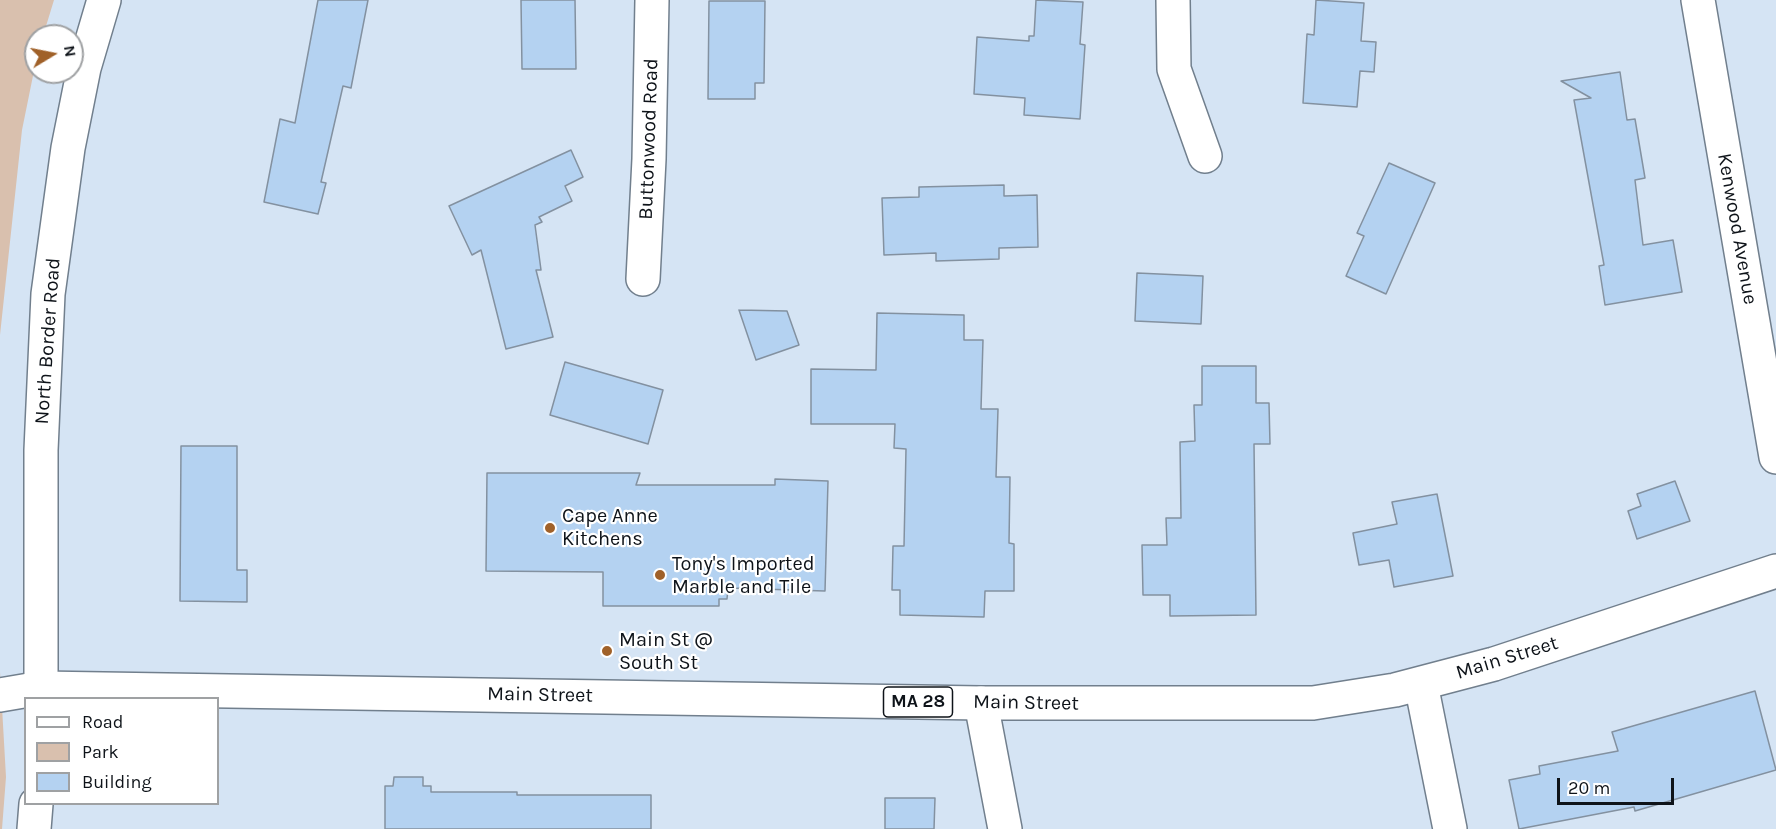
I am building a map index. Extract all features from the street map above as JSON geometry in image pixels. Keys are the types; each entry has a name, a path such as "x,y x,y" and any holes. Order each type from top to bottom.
{"main road":[{"name":"North Border Road","path":"41,693 41,450 48,294 68,148 84,68 104,0"},
{"name":"Buttonwood Road","path":"643,279 650,148 652,0"},
{"path":"1173,0 1174,69 1205,156"},
{"name":"Kenwood Avenue","path":"1698,0 1776,457"},
{"name":"Main Street","path":"41,693 1278,705 1366,696 1421,684 1494,664 1776,571"},
{"name":"MA 28","path":"0,676 41,693"},
{"path":"1421,684 1450,829"},
{"name":"MA 28","path":"0,695 41,693"},
{"path":"981,703 1005,829"},
{"path":"34,829 36,805"}],"green space":[{"path":"0,0 54,0 47,24 24,24 24,84 31,84 22,130 0,335"},
{"path":"0,672 6,777 2,829 0,829"}],"building":[{"path":"318,0 368,0 351,88 343,86 321,182 326,183 318,214 264,202 280,119 295,123"},
{"path":"521,0 575,0 576,69 522,69"},
{"path":"1036,0 1083,2 1080,44 1085,45 1080,119 1024,115 1025,98 974,94 977,37 1029,41 1029,36 1034,36"},
{"path":"1316,0 1364,3 1361,41 1376,42 1374,72 1360,71 1357,107 1303,103 1307,34 1314,35"},
{"path":"709,1 765,1 764,83 755,83 755,99 708,99"},
{"path":"1620,72 1627,120 1635,119 1645,178 1635,180 1643,245 1673,240 1682,292 1605,305 1599,266 1604,265 1574,100 1591,98 1561,81"},
{"path":"571,150 583,177 565,186 572,201 539,217 542,222 535,225 541,270 536,270 553,337 506,349 481,250 472,255 449,206"},
{"path":"1389,163 1435,183 1386,294 1346,276 1364,236 1357,233"},
{"path":"1004,185 1004,196 1037,195 1038,247 999,248 999,259 936,261 936,253 884,255 882,198 919,197 919,187"},
{"path":"1137,273 1203,276 1201,324 1135,321"},
{"path":"739,310 787,311 799,345 756,360"},
{"path":"877,313 964,315 964,340 983,340 981,409 998,409 996,477 1010,477 1009,543 1014,544 1014,591 985,591 984,617 900,615 900,590 892,590 893,546 904,546 906,449 894,448 895,424 811,424 811,369 876,370"},
{"path":"565,362 663,390 648,444 550,415"},
{"path":"1202,366 1256,366 1256,403 1269,403 1270,444 1254,444 1256,615 1170,616 1170,595 1143,595 1142,545 1167,545 1166,518 1181,518 1180,442 1195,441 1194,405 1202,405"},
{"path":"181,446 237,446 237,570 247,570 247,602 180,601"},
{"path":"487,473 640,473 636,485 775,485 775,479 828,481 825,591 728,588 727,599 719,599 719,606 603,606 603,572 486,571"},
{"path":"1675,481 1690,521 1637,539 1628,511 1641,506 1637,494"},
{"path":"1437,494 1453,576 1394,587 1389,560 1359,565 1353,533 1397,524 1392,502"},
{"path":"1755,691 1776,770 1635,811 1634,807 1519,829 1509,780 1540,774 1539,766 1618,751 1612,732"},
{"path":"394,777 423,777 423,786 431,786 431,792 517,792 517,795 651,795 651,829 385,829 385,786 393,786"},
{"path":"885,798 935,798 934,829 885,829"}],"place":[{"name":"Cape Anne Kitchens","path":"550,528"},
{"name":"Tony's Imported Marble and Tile","path":"660,575"},
{"name":"Main St @ South St","path":"607,651"}]}
